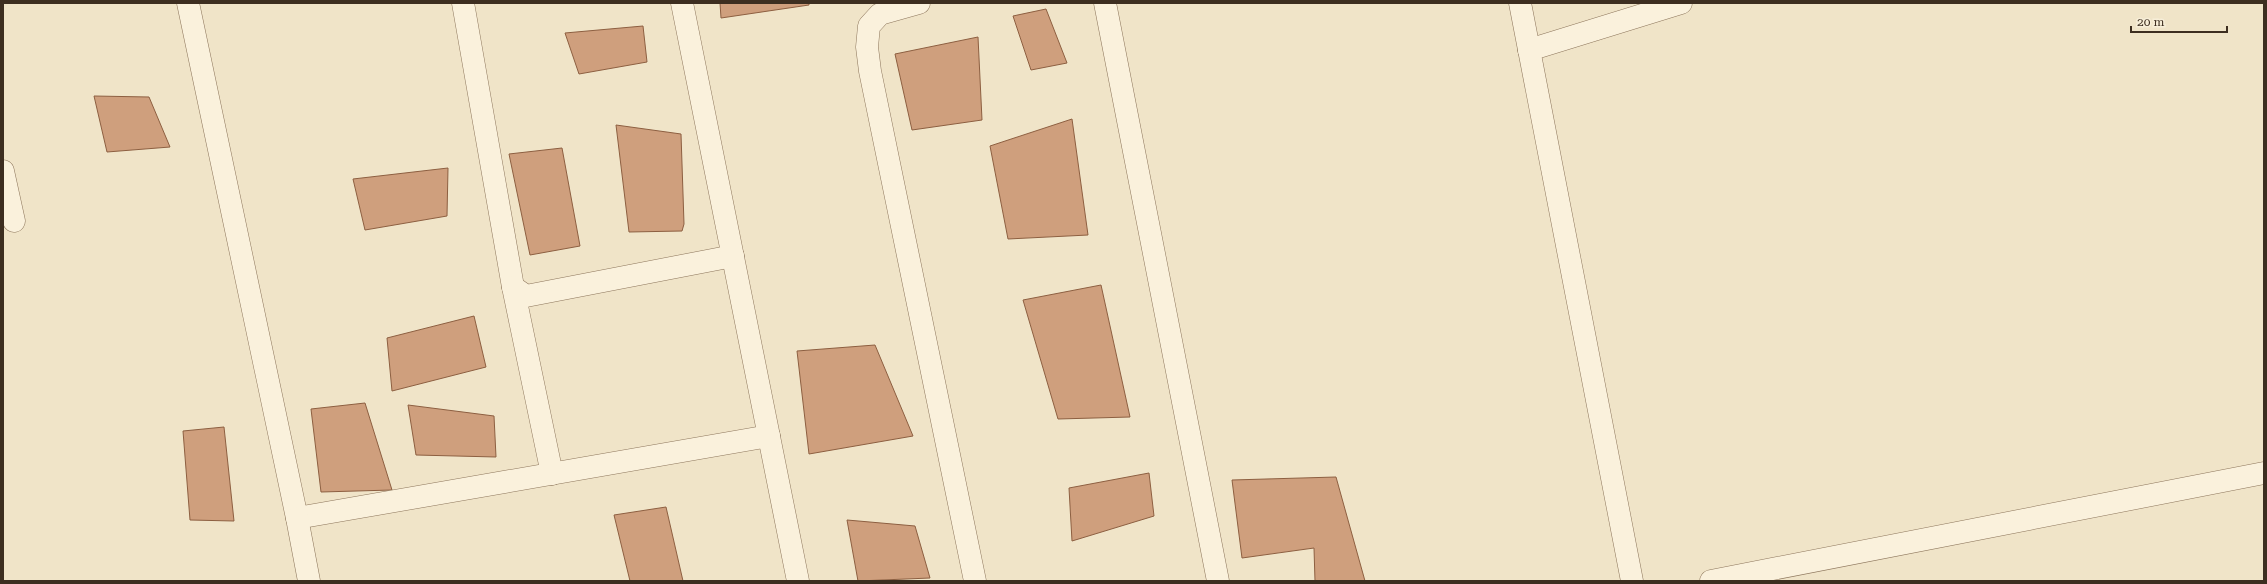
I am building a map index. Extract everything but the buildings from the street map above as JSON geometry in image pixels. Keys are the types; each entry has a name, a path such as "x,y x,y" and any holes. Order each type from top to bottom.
{"street":[{"path":"188,3 309,581"},
{"path":"463,3 513,287 552,474"},
{"path":"682,3 798,581"},
{"path":"919,3 880,14 869,26 867,47 870,71 975,581"},
{"path":"1105,3 1218,581"},
{"path":"1520,3 1632,581"},
{"path":"1529,50 1681,3"},
{"path":"3,171 14,221"},
{"path":"513,287 526,296 732,256"},
{"path":"297,518 769,436"},
{"path":"1711,581 2264,473"}]}
